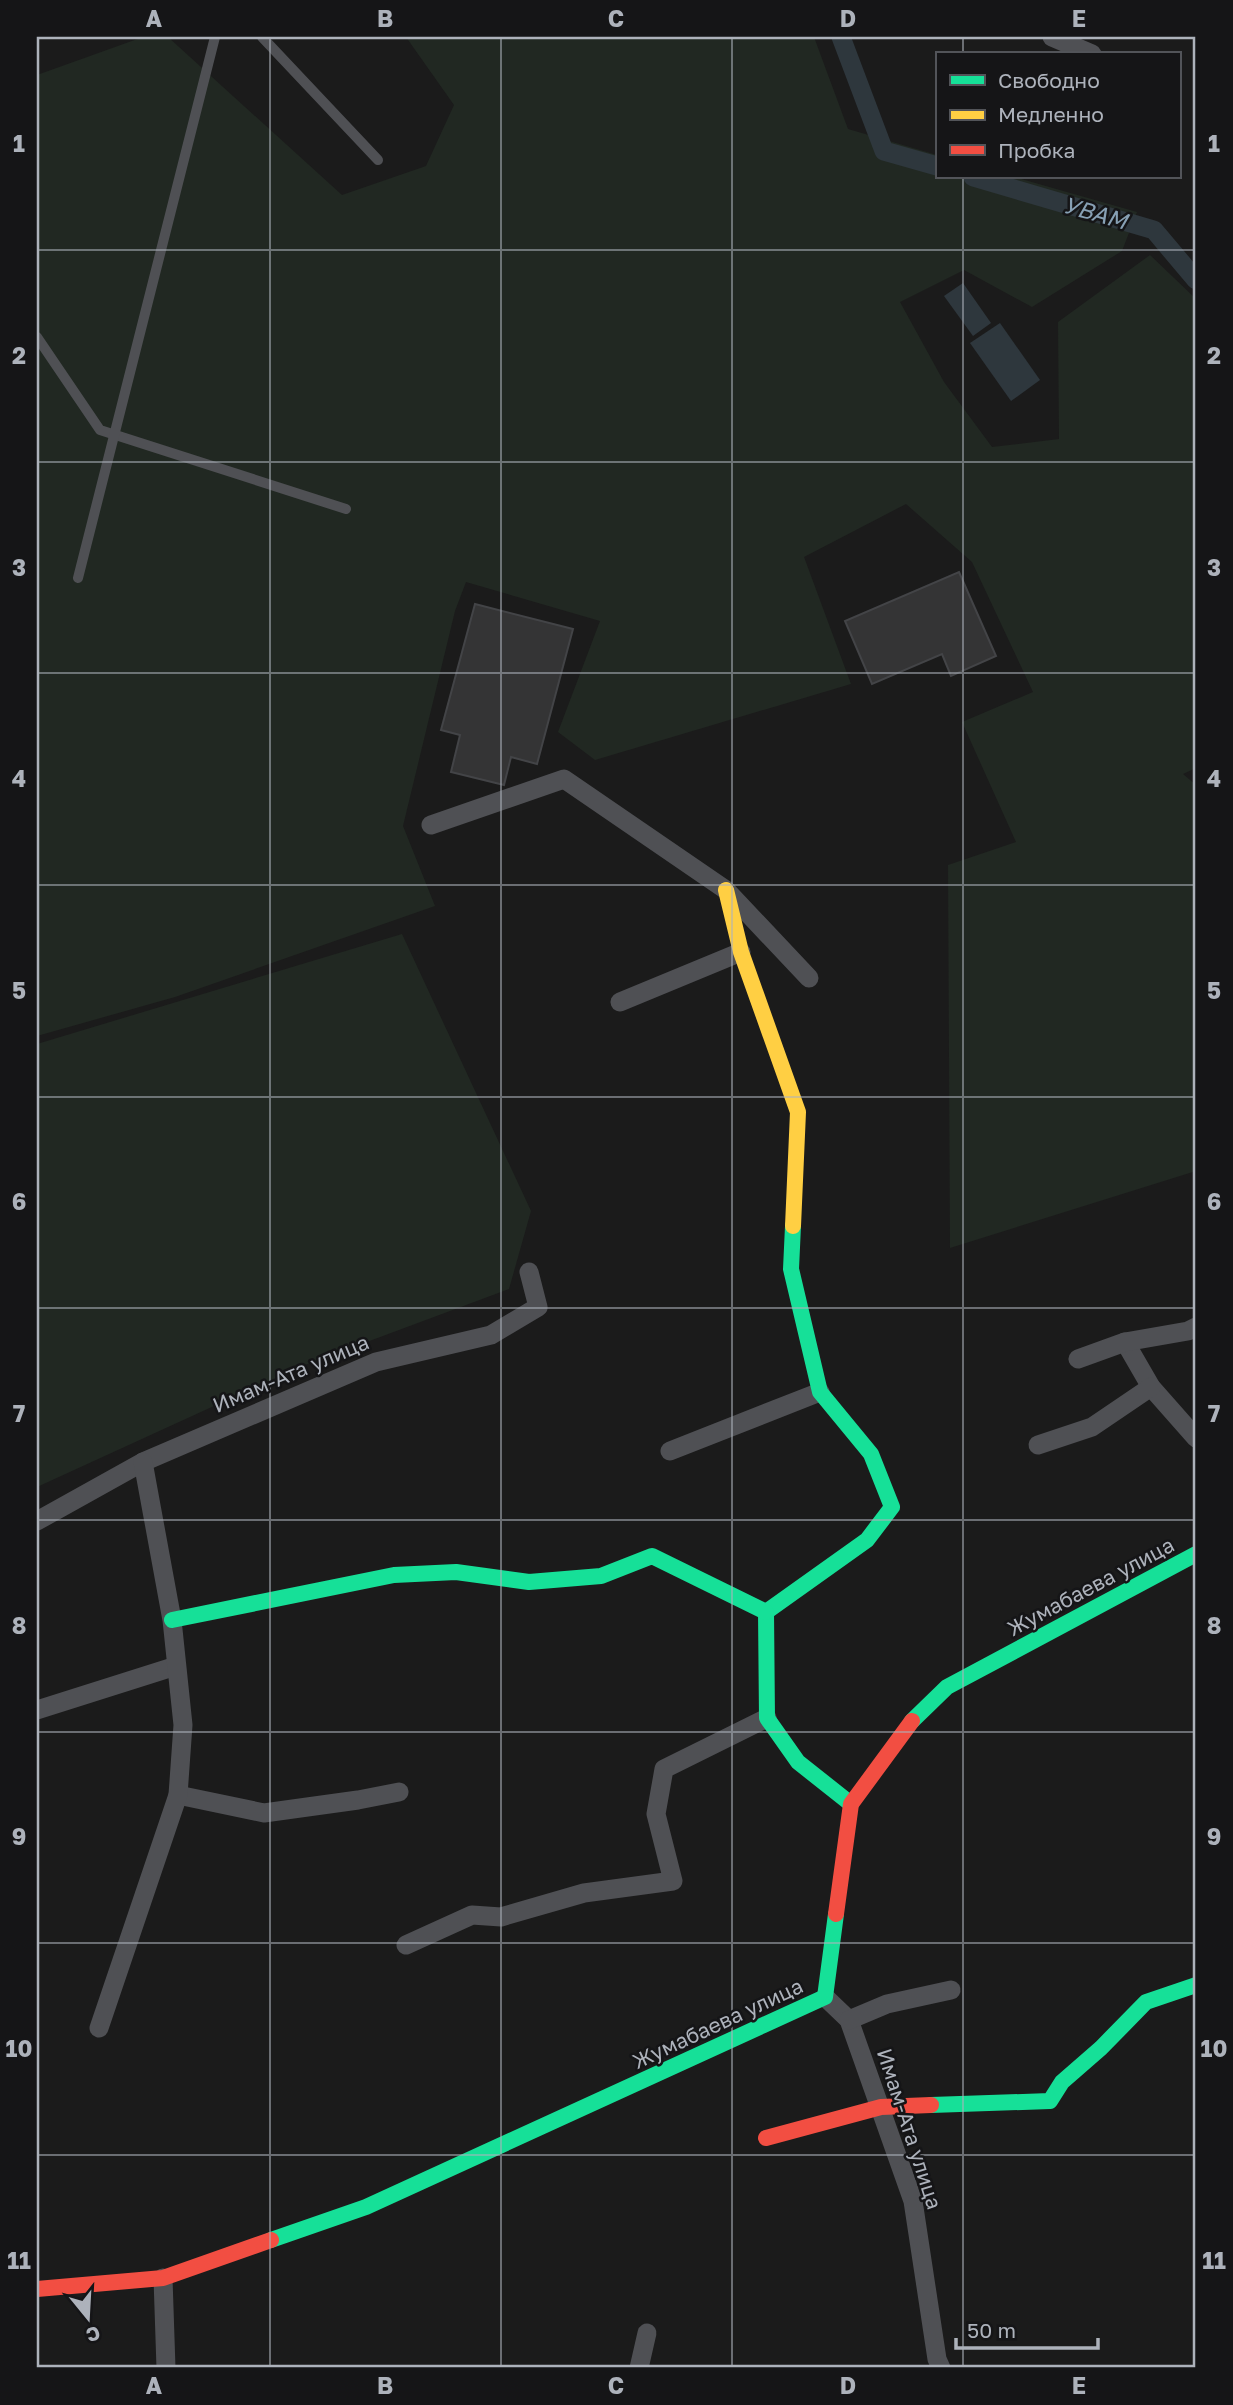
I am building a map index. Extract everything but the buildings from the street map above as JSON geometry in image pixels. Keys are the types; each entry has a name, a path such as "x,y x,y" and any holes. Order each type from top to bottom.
{"street":[{"path":"1052,37 1087,52"},
{"path":"431,825 564,779 726,890 809,978"},
{"path":"726,890 740,952 798,1112 791,1269 820,1392 871,1454 892,1507 867,1540 766,1612"},
{"path":"620,1002 740,952"},
{"name":"Имам-Ата улица","path":"37,1521 144,1462 376,1362 491,1335 538,1307 529,1272"},
{"path":"1078,1359 1125,1342 1188,1331 1196,1327"},
{"path":"1125,1342 1151,1387 1196,1438"},
{"path":"1038,1445 1092,1427 1151,1387"},
{"path":"670,1451 820,1392"},
{"path":"99,2028 178,1795 183,1726 172,1620 144,1462"},
{"name":"Жумабаева улица","path":"37,2289 163,2278 366,2207 825,1997 851,1804 908,1725 947,1687 1196,1554"},
{"path":"172,1620 394,1575 456,1572 529,1583 601,1576 652,1556 766,1612"},
{"path":"766,1612 767,1718 798,1762 851,1804"},
{"path":"37,1710 176,1666"},
{"path":"406,1945 472,1915 501,1917 584,1893 673,1881 656,1814 664,1769 767,1718"},
{"path":"178,1795 264,1813 399,1792"},
{"path":"766,2138 881,2107 1050,2102 1062,2082 1101,2048 1146,2002 1196,1985"},
{"path":"849,2020 887,2004 951,1990"},
{"name":"Имам-Ата улица","path":"825,1997 849,2020 913,2201 937,2359 941,2368"},
{"path":"163,2278 166,2368"},
{"path":"639,2368 648,2333"}],"lane":[{"path":"78,578 215,37"},
{"path":"262,37 378,160"},
{"path":"37,337 100,430 345,509"}],"shaded area":[{"path":"143,37 168,37 342,195 426,166 454,105 406,37 814,37 848,129 936,155 936,178 1018,178 1137,212 1122,251 1032,307 964,270 900,302 944,382 992,447 1059,439 1058,322 1150,255 1196,299 1196,768 1183,774 1196,785 1196,1171 950,1248 948,865 1016,842 962,722 1033,692 972,562 906,504 804,557 851,684 595,760 558,732 600,621 466,582 455,611 403,826 435,906 175,997 37,1036 37,75"},
{"path":"963,283 991,323 973,336 944,296"},
{"path":"1000,323 1040,380 1011,401 970,343"},
{"path":"402,934 531,1211 509,1289 297,1368 37,1487 37,1044"}],"waterway":[{"name":"УВАМ","path":"841,37 884,151 936,166"},
{"name":"УВАМ","path":"976,178 1154,230 1196,280"}],"traffic: fast":[{"path":"793,1226 791,1269 820,1392 871,1454 892,1507 867,1540 766,1612 767,1718 798,1762 851,1804"},
{"path":"912,1721 947,1687 1196,1554"},
{"path":"172,1620 394,1575 456,1572 529,1582 601,1576 652,1556 766,1612"},
{"path":"271,2240 366,2207 825,1997 836,1914"},
{"path":"931,2105 1050,2101 1062,2082 1101,2048 1146,2002 1196,1985"}],"traffic: slow":[{"path":"726,890 741,952 798,1112 793,1226"}],"traffic: jam":[{"path":"836,1914 851,1804 912,1721"},
{"path":"766,2138 881,2107 931,2105"},
{"path":"37,2289 163,2278 271,2240"}]}
